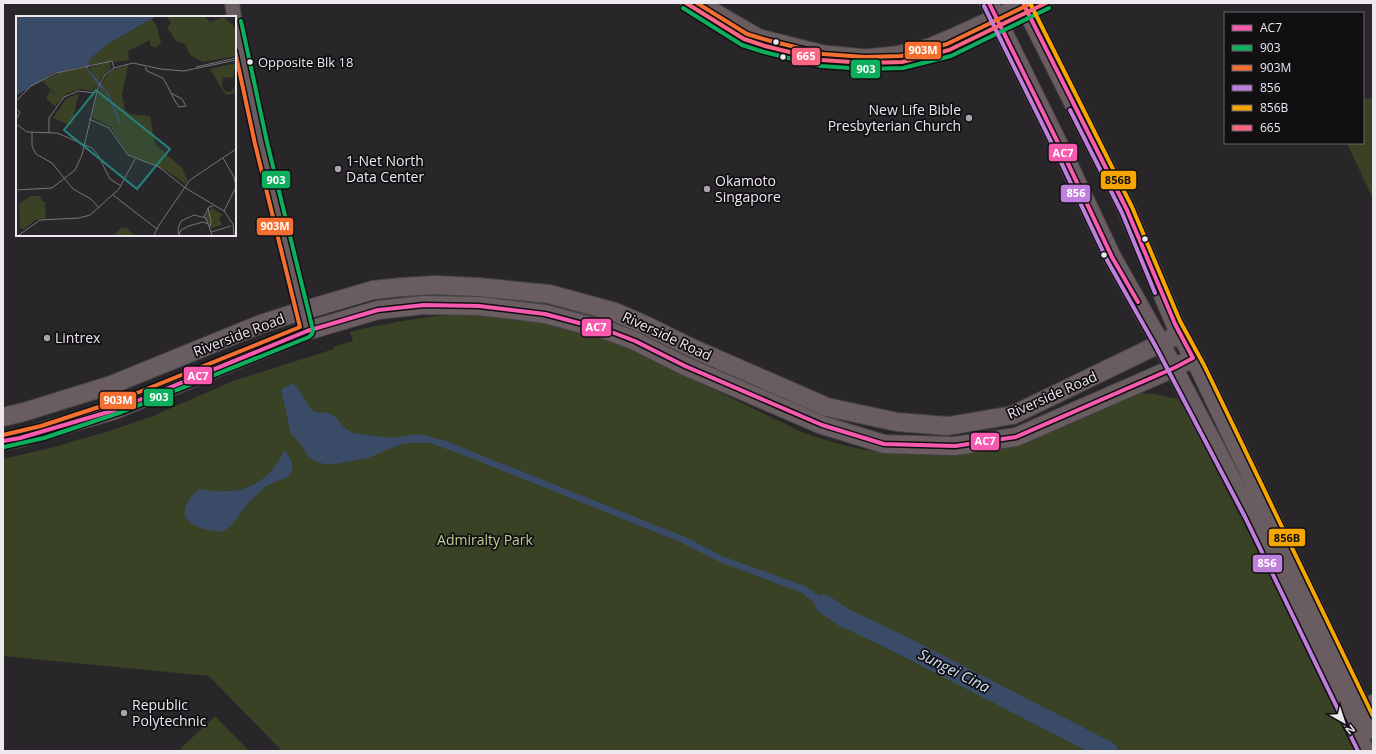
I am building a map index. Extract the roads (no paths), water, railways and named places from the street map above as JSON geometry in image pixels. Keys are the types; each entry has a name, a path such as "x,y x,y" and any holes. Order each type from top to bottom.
{"main road":[{"path":"1023,6 1123,203 1180,334 1368,703 1373,730"},
{"path":"994,14 1064,155 1112,257 1174,368 1250,514 1365,751"},
{"name":"Riverside Road","path":"3,417 112,385 261,324 373,290 402,287 435,285 478,287 549,294 615,312 694,349 827,407 897,422 948,426 1013,415 1180,334"},
{"name":"Riverside Road","path":"3,441 20,438 115,410 307,331 378,310 424,306 479,306 545,314 615,333 635,341 685,366 822,425 884,444 955,446 1016,437 1174,368 1193,358"}],"street":[{"path":"232,3 234,16"},
{"path":"686,3 708,9 760,35 824,51 866,55 895,52 929,44 994,14 1023,6 1046,3"},
{"path":"236,27 261,143 307,331"}],"water":[{"path":"294,383 310,408 315,412 329,413 334,416 345,428 353,433 390,438 419,434 446,441 683,536 724,557 805,586 848,614 843,623 800,592 722,563 680,542 430,443 401,444 368,458 336,464 317,462 308,456 301,444 291,434 281,389"},
{"path":"284,450 292,461 292,471 287,477 266,486 250,501 231,526 222,532 200,528 189,521 185,512 186,507 191,497 199,489 226,491 238,490 250,486 260,481 269,473 277,463"}],"waterway":[{"name":"Sungei Cina","path":"824,604 845,618 896,642 1108,751"}],"place":[{"name":"Opposite Blk 18","path":"250,62"},
{"name":"New Life Bible Presbyterian Church","path":"969,118"},
{"name":"1-Net North Data Center","path":"338,169"},
{"name":"Okamoto Singapore","path":"707,189"},
{"name":"Lintrex","path":"47,338"},
{"name":"Republic Polytechnic","path":"124,713"}],"park label":[{"name":"Admiralty Park","path":"485,540"}]}
